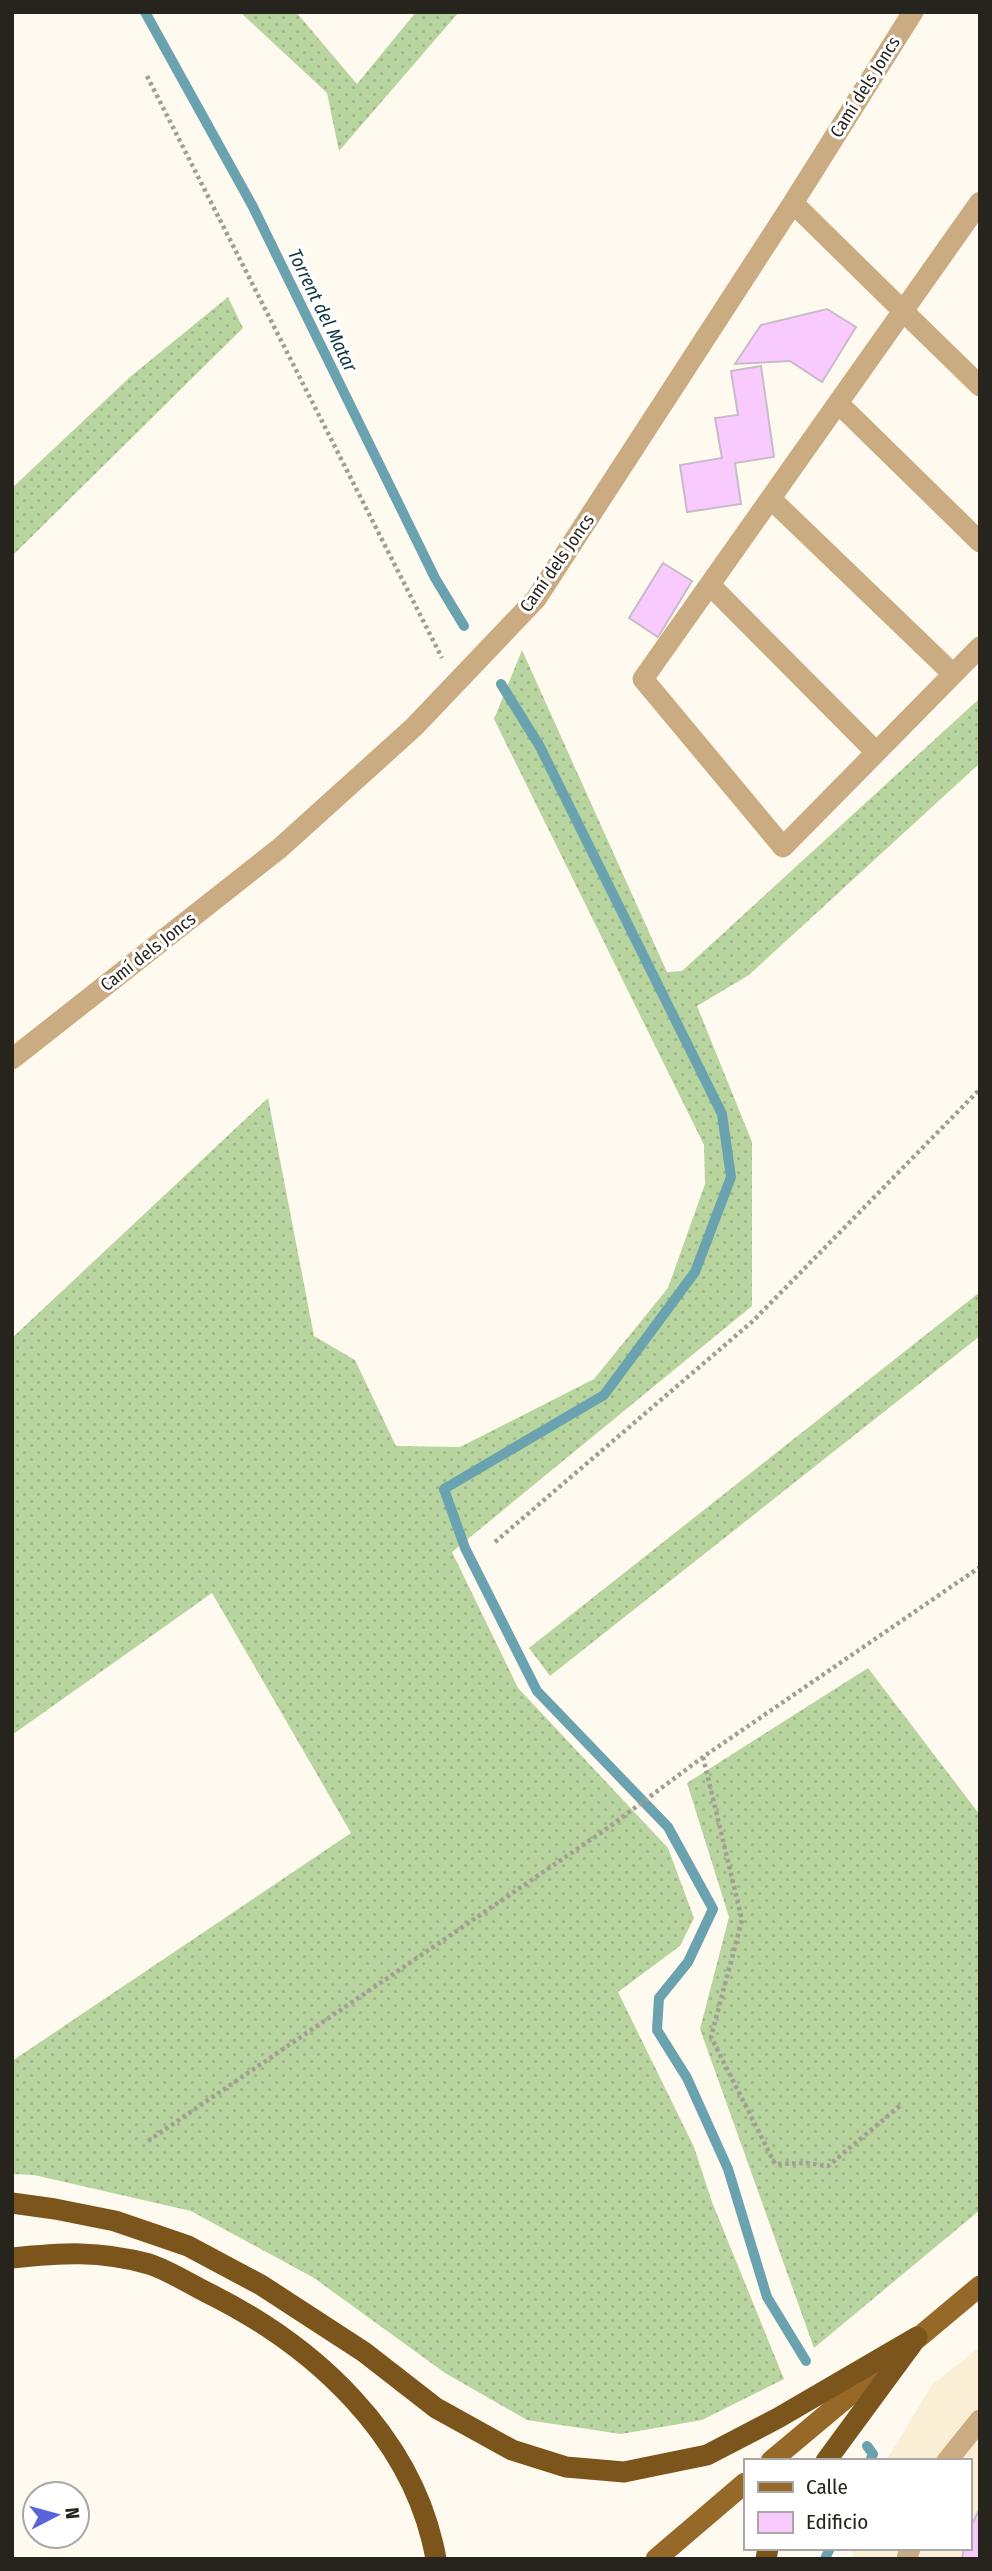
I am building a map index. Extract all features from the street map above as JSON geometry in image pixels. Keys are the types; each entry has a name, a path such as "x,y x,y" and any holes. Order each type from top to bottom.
{"highway":[{"path":"12,2203 55,2208 115,2221 188,2246 261,2285 364,2352 436,2408 512,2450 566,2467 624,2472 707,2455 778,2418 917,2337"},
{"path":"12,2258 77,2252 114,2256 152,2265 234,2306 283,2338 332,2375 379,2431 417,2490 436,2559"},
{"path":"827,2459 917,2337"}],"main road":[{"path":"773,2459 980,2286"},
{"path":"656,2559 744,2484"}],"street":[{"name":"Camí dels Joncs","path":"12,1059 280,848 414,727 536,599 793,203 913,12"},
{"path":"980,202 643,679 783,846 980,647"},
{"path":"793,203 980,386"},
{"path":"838,402 980,542"},
{"path":"771,499 953,674"},
{"path":"710,585 876,752"},
{"path":"949,2459 980,2420"}],"path":[{"path":"147,76 455,684"},
{"path":"495,1542 753,1321 980,1089"},
{"path":"148,2141 629,1812 703,1757 980,1567"},
{"path":"703,1757 742,1920 711,2037 775,2164 807,2163 828,2166 901,2105"}],"shaded area":[{"path":"980,2347 980,2559 853,2559 852,2550 971,2550 971,2459 887,2459 932,2385"}],"green space":[{"path":"240,12 296,12 357,84 416,12 459,12 339,151 327,93"},
{"path":"228,297 243,328 12,556 12,488 130,377"},
{"path":"522,650 667,972 682,971 980,698 980,763 749,975 697,1006 752,1142 752,1306 452,1552 518,1688 668,1848 694,1918 680,1946 618,1992 694,2147 712,2202 784,2379 702,2420 621,2434 527,2420 445,2373 314,2278 191,2211 34,2175 12,2174 12,2061 351,1833 212,1593 12,1735 12,1338 268,1098 314,1336 355,1360 396,1446 460,1447 594,1379 668,1288 705,1184 704,1145 494,719"},
{"path":"980,1292 980,1336 550,1676 529,1648"},
{"path":"868,1668 980,1815 980,2210 814,2348 700,2029 729,1917 687,1783"}],"building":[{"path":"827,309 856,327 822,382 790,361 735,364 761,325"},
{"path":"761,366 774,457 735,463 741,504 687,512 680,465 722,458 715,418 738,415 731,371"},
{"path":"663,563 692,581 658,637 629,618"},
{"path":"980,2508 980,2559 962,2559 964,2550 971,2550 971,2526"}],"waterway":[{"name":"Torrent del Matar","path":"145,12 252,205 435,578 464,626"},
{"path":"501,684 539,745 722,1114 731,1177 695,1272 604,1395 444,1489 465,1548 537,1691 668,1827 713,1909 688,1962 659,1998 657,2030 687,2078 728,2169 767,2297 806,2361"},
{"path":"867,2446 873,2454 871,2459"},
{"path":"825,2559 829,2550"}]}
